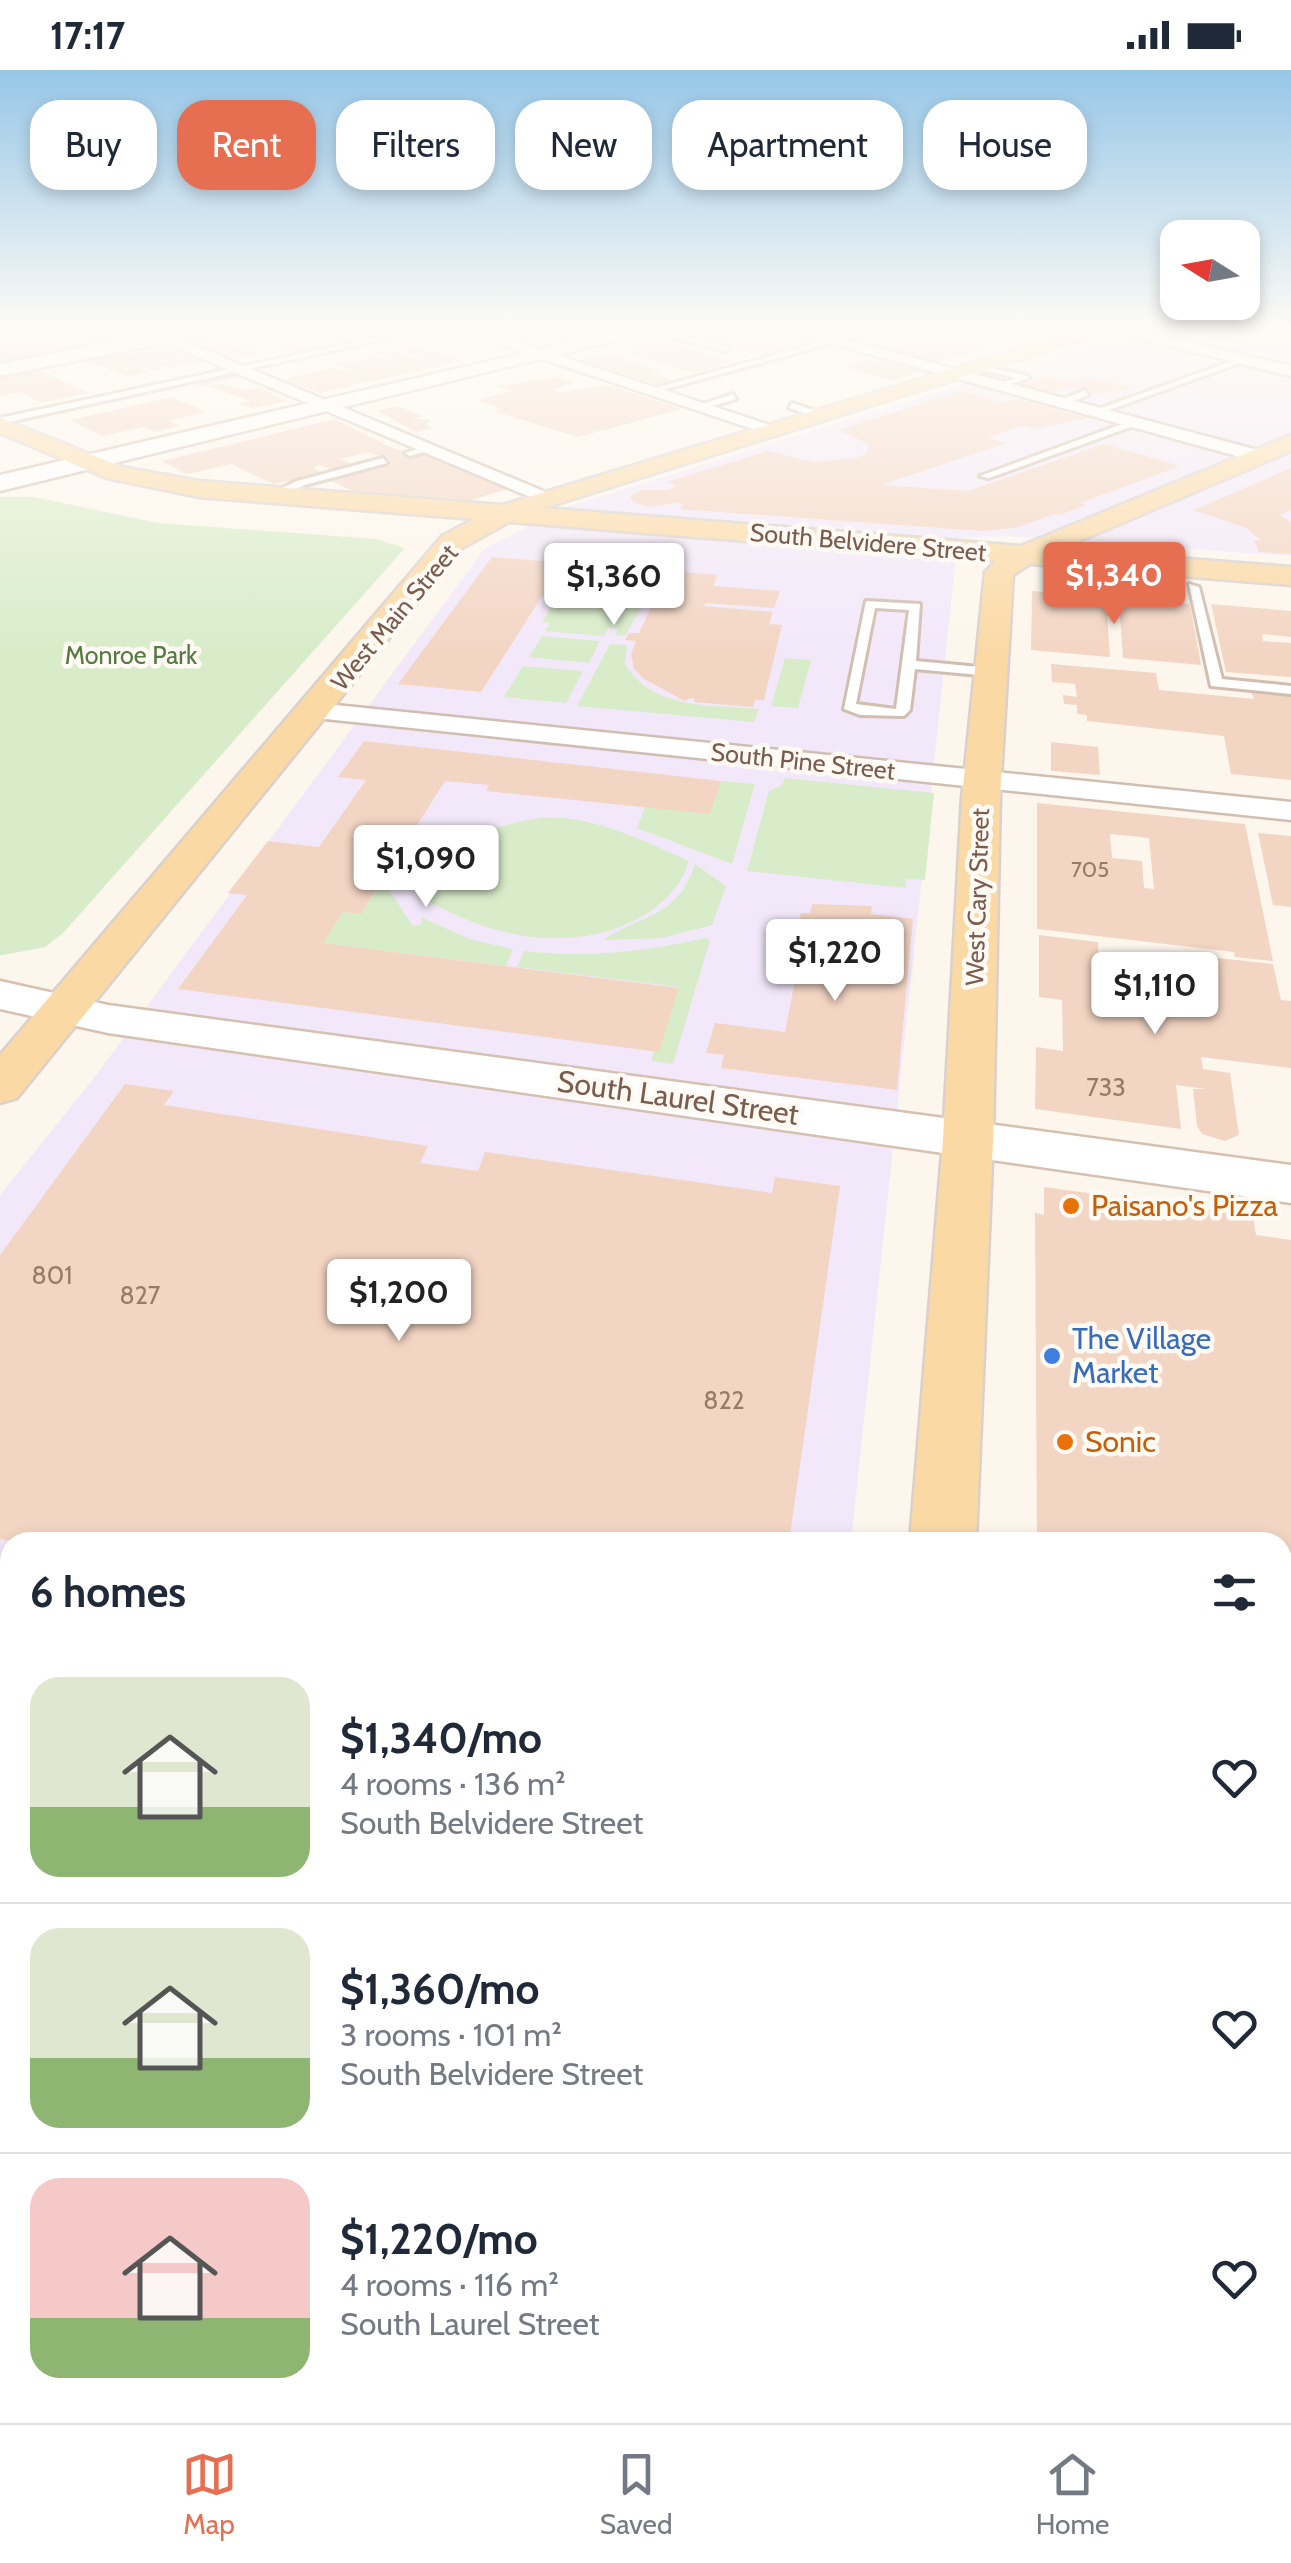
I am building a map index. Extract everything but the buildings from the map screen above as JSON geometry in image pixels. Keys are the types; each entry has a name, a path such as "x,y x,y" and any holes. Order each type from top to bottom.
{"main road":[{"name":"South Belvidere Street","path":"28,436 88,463 146,480 271,496 505,514 1291,595"},
{"name":"West Main Street","path":"0,1088 316,711 452,542 505,514 549,498 756,436"},
{"path":"1011,564 1291,442"},
{"name":"South Belvidere Street","path":"0,453 72,485 143,503 471,531 1011,564 1291,576"},
{"name":"West Cary Street","path":"944,1532 968,1140 982,779 990,672 1011,564"}],"street":[{"path":"0,484 202,436"},
{"path":"388,436 419,451 549,498"},
{"path":"1184,436 1258,456"},
{"name":"South Pine Street","path":"316,711 1291,811"},
{"name":"South Laurel Street","path":"0,995 108,1019 1291,1184"}],"lane":[{"path":"985,476 1095,436"},
{"path":"271,496 301,483 383,460"},
{"path":"1192,587 1216,683 1291,690"},
{"path":"870,604 916,607 910,664 903,710 899,713 860,712 849,706 870,604"},
{"path":"910,664 990,672"}],"shaded area":[{"path":"796,436 1291,436 1291,556 1009,536 958,538 852,1532 0,1532 0,1195 97,1074 485,548 572,505"}],"green space":[{"name":"Monroe Park","path":"0,497 34,497 158,523 376,539 405,548 64,932 45,947 3,955 0,955"},
{"path":"556,599 642,606 625,636 616,635 618,628 608,628 604,636 545,631 550,623 542,622"},
{"path":"542,636 600,641 589,663 529,657"},
{"path":"610,644 627,645 625,664 651,690 685,702 759,709 754,722 577,706"},
{"path":"785,658 811,660 798,708 771,706"},
{"path":"523,666 583,671 566,703 504,697"},
{"path":"785,778 934,793 925,880 906,879 905,888 747,871 769,791 782,785"},
{"path":"721,781 755,784 732,864 637,828 645,807 710,814"},
{"path":"542,818 598,825 689,861 676,887 655,907 612,930 584,936 556,938 499,931 420,896 425,878 450,850 487,831"},
{"path":"695,864 726,886 712,925 662,938 603,940 668,905 688,882"},
{"path":"383,881 413,926 422,924 421,917 469,939 513,949 506,966 323,943 343,912 361,914"},
{"path":"710,940 673,1064 651,1061 654,1051 659,1051 679,987 517,967 524,951 615,952"}],"place":[{"name":"Paisano's Pizza","path":"1071,1206"},
{"name":"The Village Market","path":"1052,1356"},
{"name":"Sonic","path":"1065,1442"}]}
